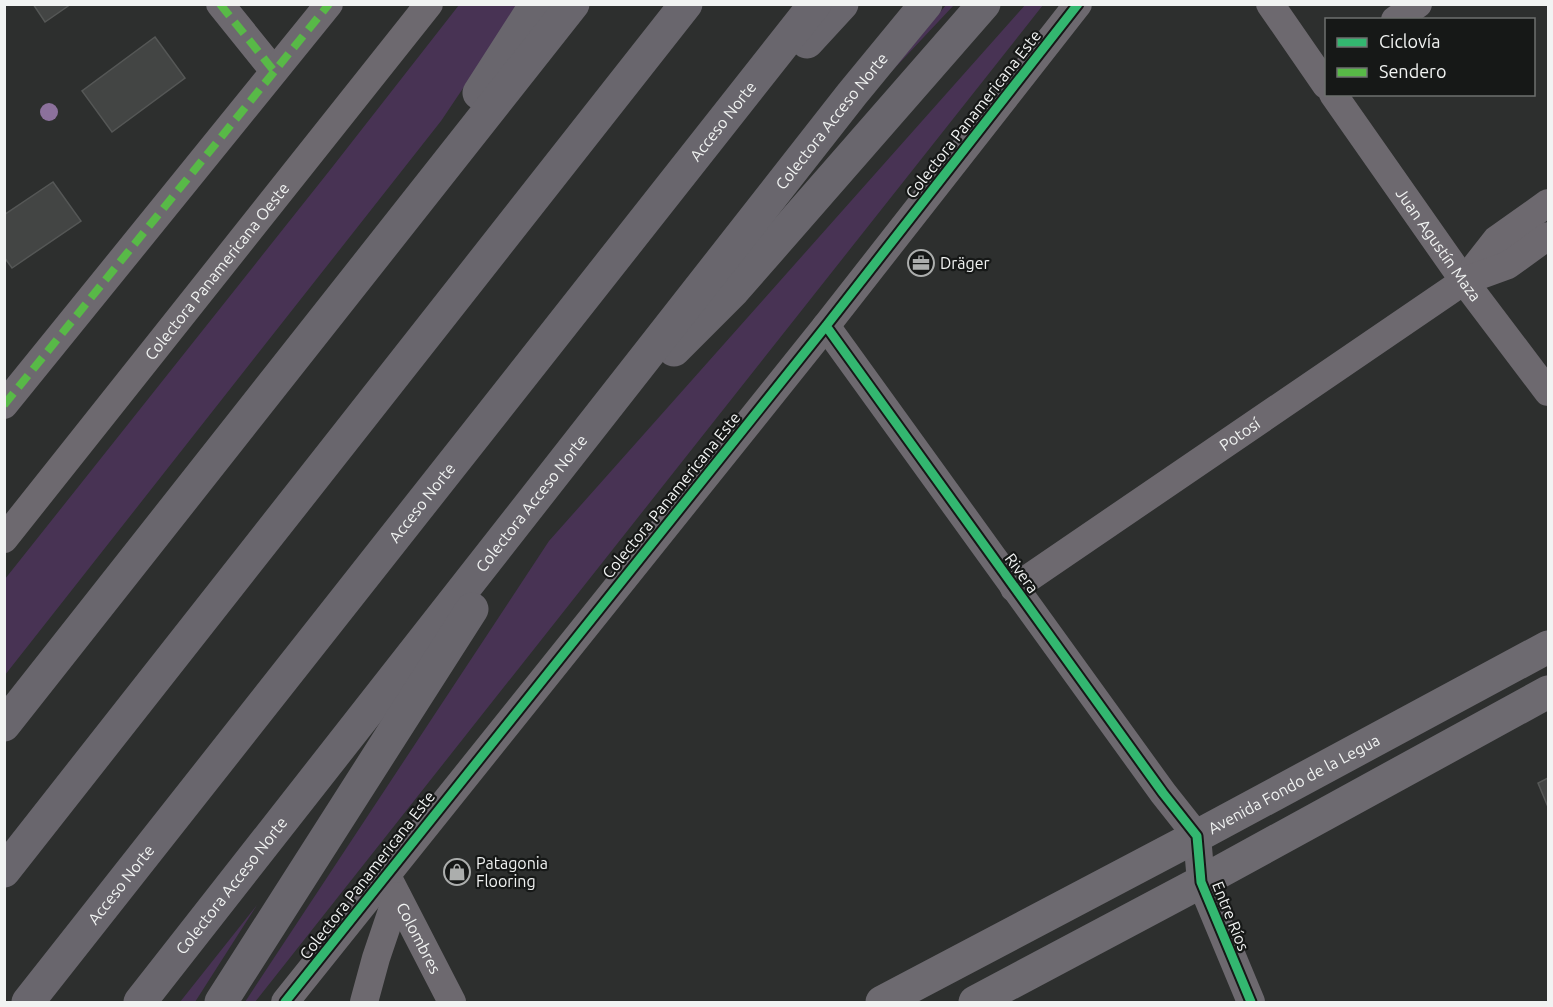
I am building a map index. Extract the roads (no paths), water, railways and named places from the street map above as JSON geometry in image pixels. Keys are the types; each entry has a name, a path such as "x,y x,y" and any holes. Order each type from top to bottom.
{"highway":[{"path":"366,268 536,4"},
{"path":"4,725 573,4"},
{"path":"627,80 674,4"},
{"path":"4,871 686,4"},
{"name":"Acceso Norte","path":"28,1002 815,4"},
{"path":"678,178 842,4"},
{"name":"Colectora Acceso Norte","path":"140,1002 852,94 927,4"},
{"path":"221,1002 568,457 734,290 984,4"}],"main road":[{"name":"Avenida Fondo de la Legua","path":"882,1002 1548,647"},
{"path":"975,1002 1201,882 1548,692"}],"street":[{"path":"220,4 274,71"},
{"path":"4,405 329,4"},
{"name":"Colectora Panamericana Oeste","path":"4,539 429,4"},
{"name":"Colectora Panamericana Este","path":"285,1002 392,885 1078,4"},
{"path":"1270,4 1325,84"},
{"path":"1398,18 1418,4"},
{"name":"Juan Agustín Maza","path":"1335,96 1464,281 1548,392"},
{"name":"Potosí","path":"1464,281 1496,240 1548,203"},
{"name":"Potosí","path":"1014,588 1464,281 1508,265 1548,236"},
{"name":"Rivera","path":"826,326 1163,793 1197,836"},
{"name":"Entre Ríos","path":"1197,836 1201,882 1251,1002"},
{"path":"364,1002 392,885"},
{"name":"Colombres","path":"392,885 452,1002"}],"place":[{"name":"Dräger","path":"921,263"},
{"name":"Patagonia Flooring","path":"457,872"}]}
